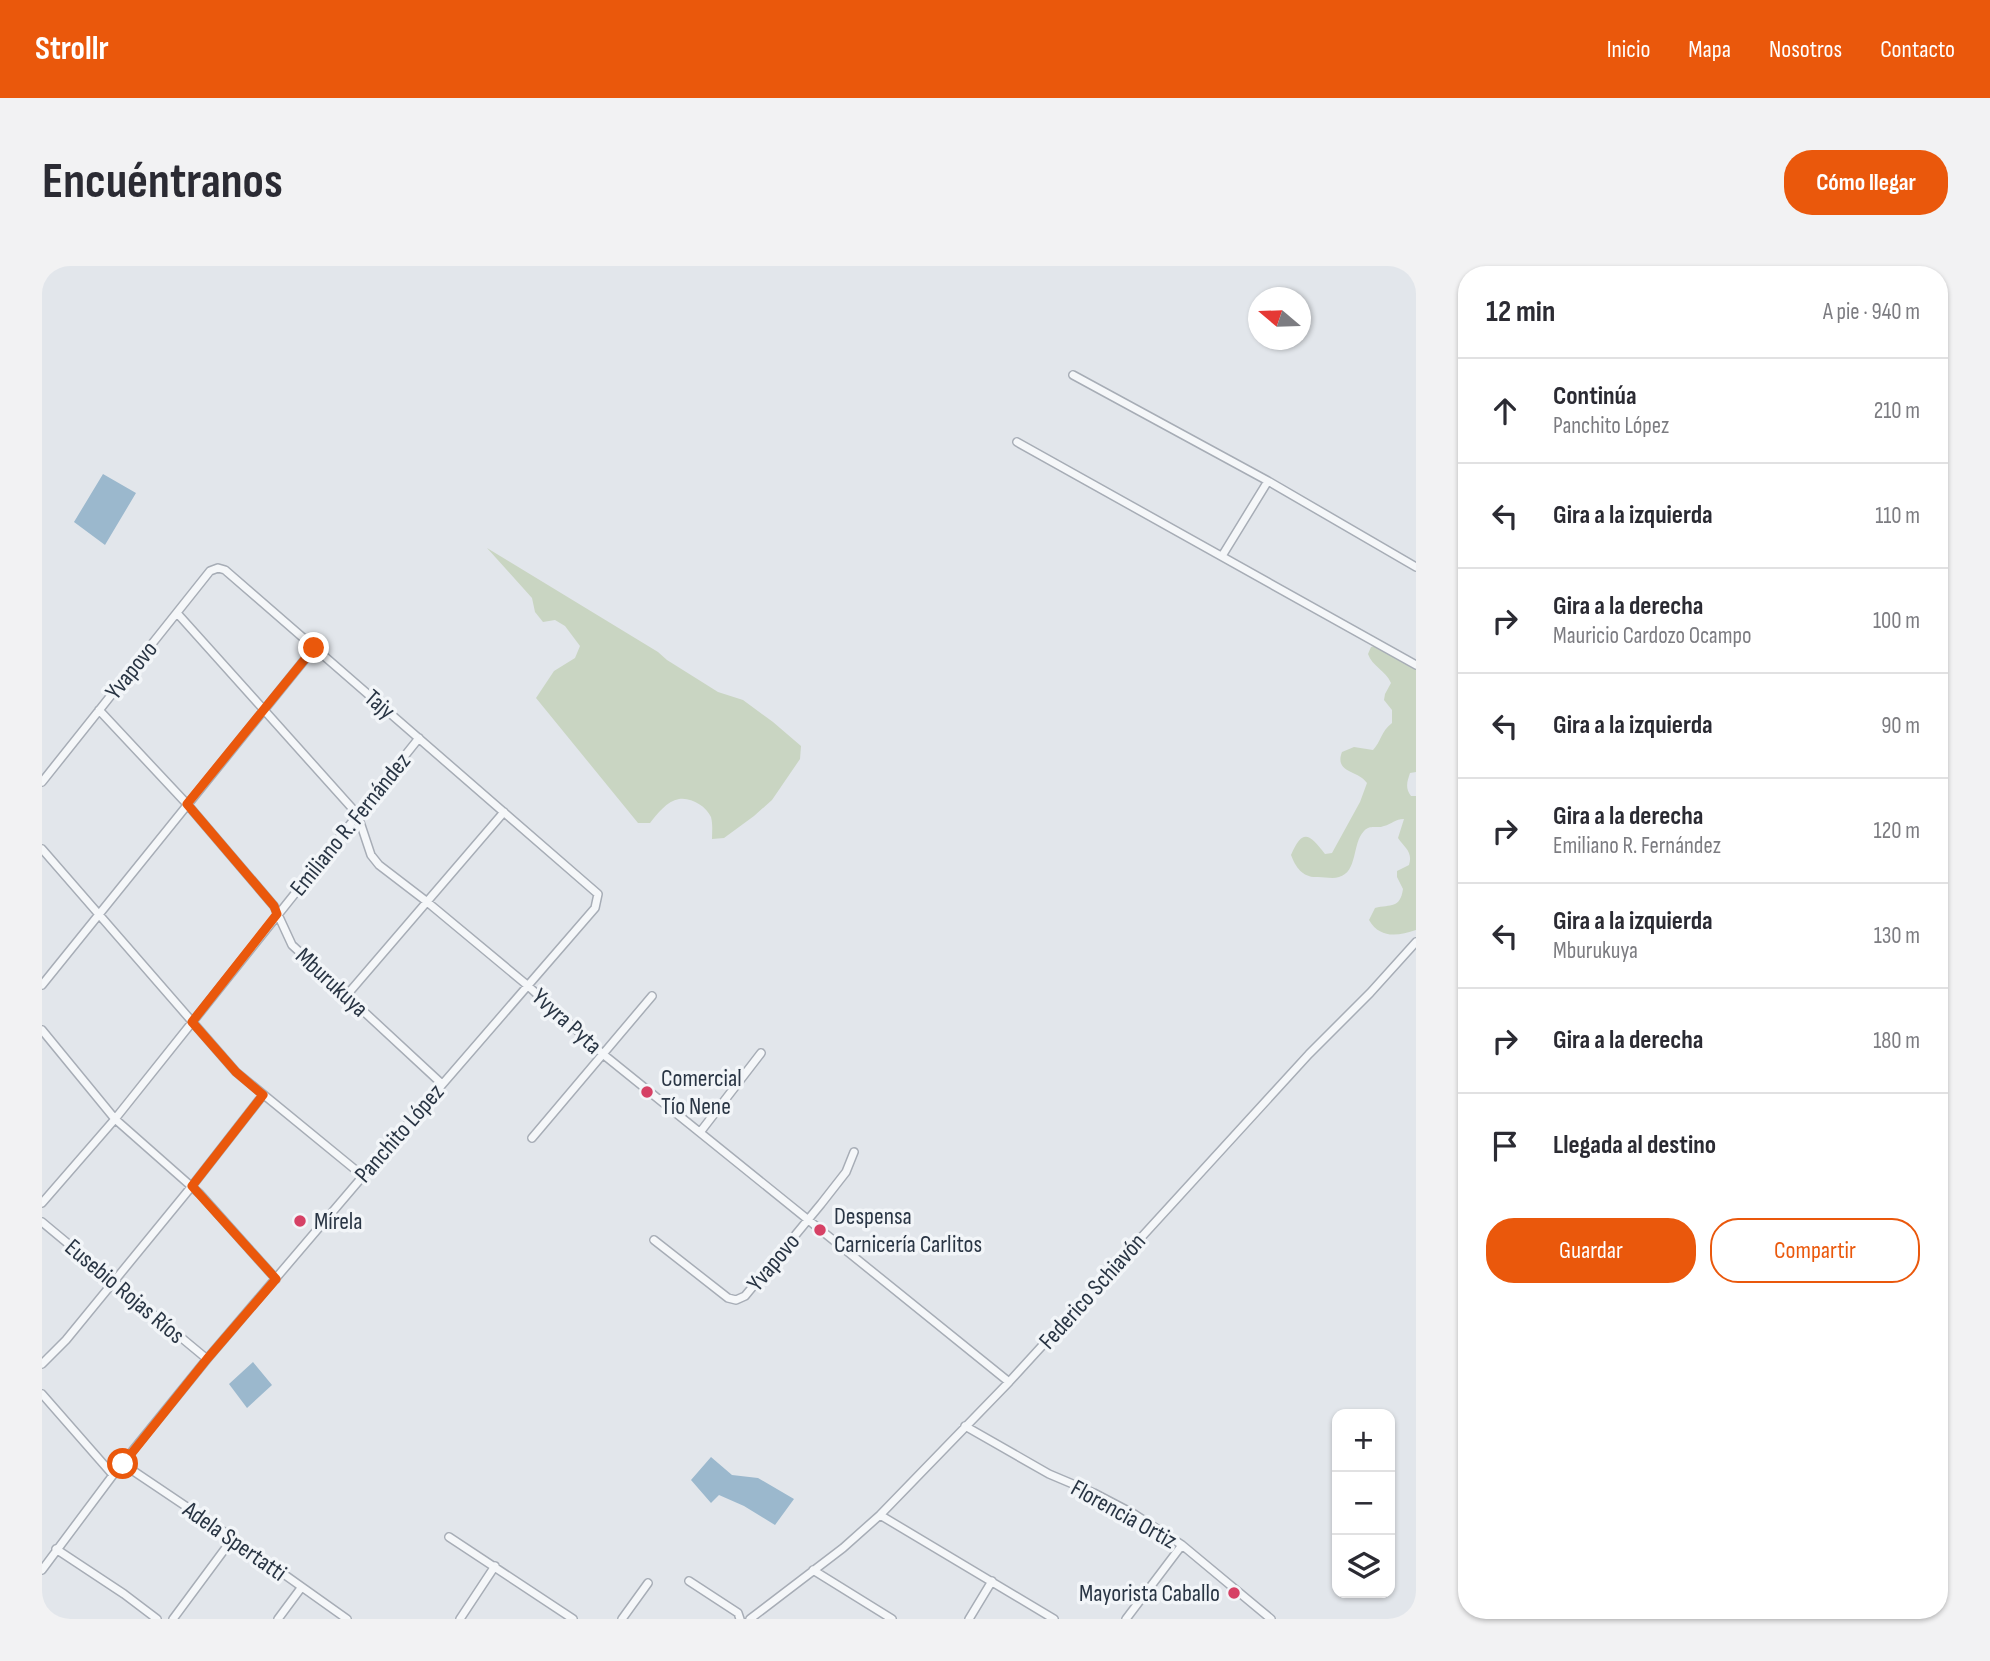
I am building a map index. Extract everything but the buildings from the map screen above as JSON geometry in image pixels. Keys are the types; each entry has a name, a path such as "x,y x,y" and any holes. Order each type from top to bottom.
{"street":[{"path":"1073,375 1268,481 1416,567"},
{"path":"1017,443 1416,666"},
{"path":"1222,556 1268,481"},
{"name":"Yvapovo","path":"42,782 211,571 218,568 225,570"},
{"name":"Tajy","path":"225,570 598,894"},
{"name":"Yvyra Pyta","path":"177,613 358,816 371,855 379,865 527,985 604,1055 1009,1382"},
{"path":"42,985 314,648"},
{"name":"Mburukuya","path":"99,710 187,804 274,906 292,945 442,1084"},
{"name":"Emiliano R. Fernández","path":"42,1203 115,1119 419,738"},
{"path":"346,996 504,812"},
{"path":"42,849 236,1072 363,1175"},
{"name":"Panchito López","path":"43,1565 207,1359 595,908 598,894"},
{"name":"Federico Schiavón","path":"750,1619 843,1548 880,1515 1009,1382 1309,1054 1416,942"},
{"path":"532,1138 652,996"},
{"path":"42,1030 115,1119 192,1186 276,1279"},
{"path":"701,1131 761,1053"},
{"path":"42,1364 66,1340 263,1095"},
{"name":"Yvapovo","path":"654,1240 728,1298 736,1300 745,1296 846,1172 854,1152"},
{"name":"Eusebio Rojas Ríos","path":"42,1222 207,1359"},
{"path":"42,1394 113,1475"},
{"name":"Florencia Ortiz","path":"965,1426 1049,1474 1134,1514 1182,1545 1271,1619"},
{"name":"Adela Spertatti","path":"123,1464 347,1619"},
{"path":"880,1515 1054,1619"},
{"path":"449,1537 573,1619"},
{"path":"173,1619 233,1538"},
{"path":"1126,1619 1182,1545"},
{"path":"56,1549 157,1619"},
{"path":"460,1619 495,1566"},
{"path":"813,1570 892,1619"},
{"path":"690,1581 738,1613 740,1619"},
{"path":"969,1619 992,1581"},
{"path":"622,1619 648,1583"},
{"path":"278,1619 301,1588"}],"green space":[{"path":"487,548 658,652 718,692 743,700 801,746 800,759 772,800 724,838 712,839 709,813 698,803 688,799 670,802 650,823 638,823 536,698 554,671 575,658 580,646 565,626 555,620 543,622 535,612 532,598"},
{"path":"1380,645 1416,664 1416,772 1410,773 1407,785 1411,796 1416,796 1416,930 1403,934 1384,933 1369,920 1375,908 1397,903 1402,895 1403,889 1397,871 1409,865 1410,861 1408,850 1398,838 1404,819 1366,829 1360,836 1349,869 1339,877 1308,876 1298,868 1291,855 1303,837 1315,842 1325,854 1332,853 1360,802 1367,783 1344,768 1340,759 1342,752 1354,747 1373,750 1392,723 1392,710 1384,700 1391,683 1368,654 1371,647"}],"water":[{"path":"103,474 136,493 105,545 74,522"},
{"path":"253,1362 272,1385 247,1408 229,1384"},
{"path":"711,1457 732,1475 758,1478 794,1499 775,1525 744,1506 719,1495 711,1503 691,1480"}],"place":[{"name":"Comercial Tío Nene","path":"647,1092"},
{"name":"Mírela","path":"300,1221"},
{"name":"Despensa Carnicería Carlitos","path":"820,1230"},
{"name":"Mayorista Caballo","path":"1234,1593"}],"route":[{"path":"123,1464 207,1359 276,1279 192,1186 263,1095 236,1072 192,1022 277,914 274,906 187,804 314,648"}]}
